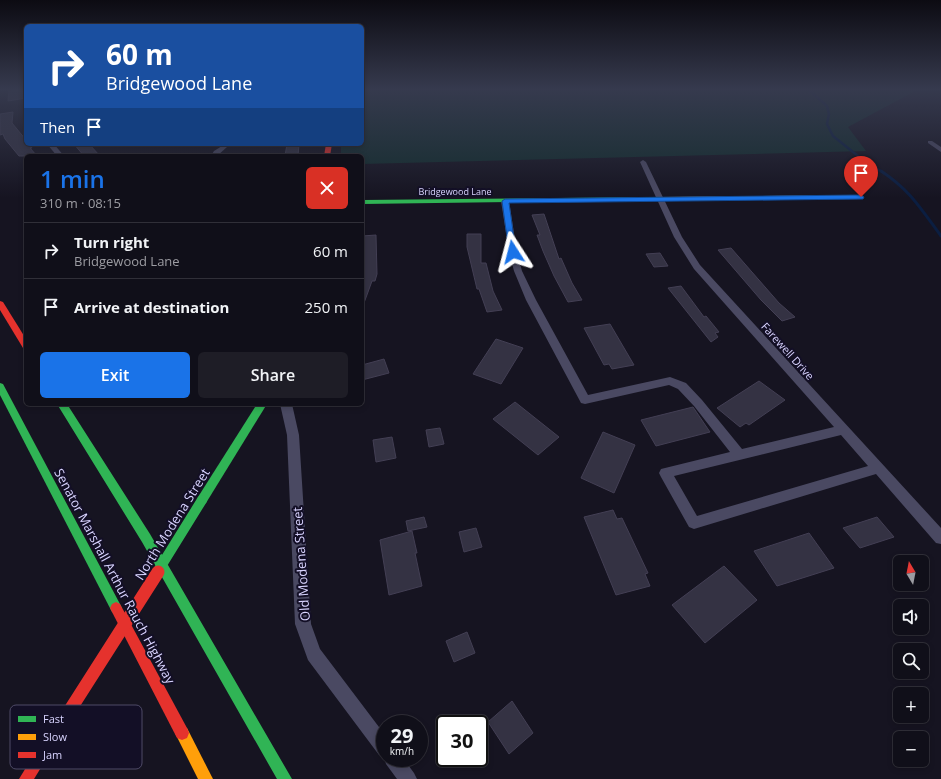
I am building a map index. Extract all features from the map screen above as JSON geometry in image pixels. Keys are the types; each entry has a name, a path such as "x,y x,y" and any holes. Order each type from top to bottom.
{"main road":[{"name":"Bridgewood Lane","path":"364,202 861,197"},
{"path":"0,304 24,343"},
{"name":"Senator Marshall Arthur Rauch Highway","path":"0,386 206,779"},
{"path":"63,406 146,538 285,779"},
{"name":"North Modena Street","path":"73,705 261,406"},
{"name":"North Modena Street","path":"26,779 32,769"}],"street":[{"path":"930,142 941,150"},
{"path":"52,146 59,154"},
{"path":"215,154 224,147"},
{"name":"Farewell Drive","path":"643,162 678,237 697,267 941,538"},
{"path":"505,201 513,252 518,271 531,300 585,400 670,381 682,386 740,455"},
{"name":"Old Modena Street","path":"286,406 293,435 303,624 314,654 376,737"},
{"path":"843,430 665,473 694,523 878,468"},
{"path":"399,767 408,779"}],"green space":[{"path":"364,125 851,125 848,127 866,151 364,164 364,154 341,154 341,146 364,146"}],"building":[{"path":"0,125 14,125 24,138 24,146 30,146 32,148 30,148 35,154 24,154 24,156 19,156 5,139 3,134 0,135"},
{"path":"76,146 91,146 98,154 82,154"},
{"path":"287,146 299,146 298,154 285,154"},
{"path":"544,214 559,259 561,258 572,283 582,300 568,302 554,276 537,235 540,235 532,215"},
{"path":"467,234 481,234 481,263 486,263 493,291 502,310 487,312 479,289 477,289 467,247"},
{"path":"376,235 377,274 375,281 372,281 364,303 364,236"},
{"path":"731,248 779,303 795,317 782,321 761,300 718,250"},
{"path":"660,253 668,266 654,267 646,254"},
{"path":"681,286 704,317 706,316 719,332 715,333 718,337 711,342 668,288"},
{"path":"610,324 634,365 612,369 609,364 604,365 584,328"},
{"path":"496,339 523,348 501,384 473,374"},
{"path":"384,359 389,373 364,379 364,364"},
{"path":"759,381 785,400 749,425 746,423 740,427 717,408"},
{"path":"515,402 559,437 538,455 493,419"},
{"path":"693,407 710,432 656,446 641,420"},
{"path":"440,428 444,444 429,447 426,430"},
{"path":"603,432 635,445 614,493 581,478"},
{"path":"392,437 396,458 376,462 373,440"},
{"path":"613,510 617,519 622,518 648,573 645,574 650,586 616,595 584,517"},
{"path":"424,517 427,527 408,531 406,521"},
{"path":"877,517 894,537 860,548 843,528"},
{"path":"476,528 482,547 464,552 459,532"},
{"path":"412,531 422,586 389,595 380,540"},
{"path":"809,533 834,568 777,586 754,551"},
{"path":"724,566 757,600 705,643 672,605"},
{"path":"467,632 475,653 454,662 446,641"},
{"path":"512,701 533,733 509,754 488,722"}],"waterway":[{"path":"828,125 833,136 863,160 882,172"},
{"path":"881,171 900,185 921,209 941,236"}],"traffic: fast":[{"path":"364,202 662,199"},
{"path":"0,386 116,608"},
{"path":"63,406 146,538 285,779"},
{"path":"202,500 261,406"},
{"path":"158,571 202,500"}],"traffic: slow":[{"path":"662,199 861,197"},
{"path":"182,733 206,779"}],"traffic: jam":[{"path":"327,154 329,146"},
{"path":"0,304 24,343"},
{"path":"73,705 158,571"},
{"path":"116,608 182,733"},
{"path":"26,779 32,769"}],"route":[{"path":"513,252 505,201 861,197"}]}
